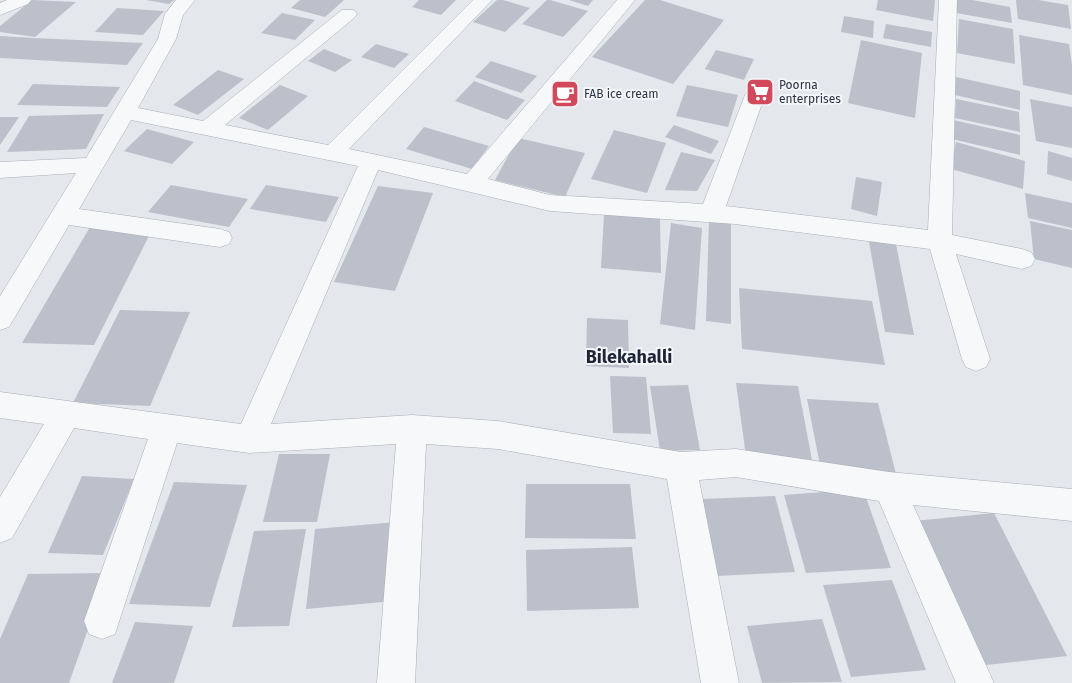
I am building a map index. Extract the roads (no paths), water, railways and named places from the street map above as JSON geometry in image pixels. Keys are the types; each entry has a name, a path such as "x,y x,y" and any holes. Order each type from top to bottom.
{"street":[{"path":"0,10 22,0"},
{"path":"0,319 10,287 63,215 167,39 174,14 186,0"},
{"path":"333,153 483,0"},
{"path":"472,183 626,0"},
{"path":"948,0 940,241 976,359"},
{"path":"208,128 348,14"},
{"path":"712,213 754,95"},
{"path":"125,112 371,161 472,183 550,204 712,213 940,241 1022,259"},
{"path":"249,439 371,161"},
{"path":"0,170 92,166"},
{"path":"63,215 220,238"},
{"path":"0,405 249,439 412,429 498,435 681,467 736,463 889,487 1071,507"},
{"path":"0,527 66,414"},
{"path":"102,621 167,428"},
{"path":"396,683 412,429"},
{"path":"681,467 720,683"},
{"path":"889,487 975,683"}],"place":[{"name":"Poorna enterprises","path":"760,92"},
{"name":"FAB ice cream","path":"565,94"}],"district":[{"name":"Bilekahalli","path":"629,357"}]}
